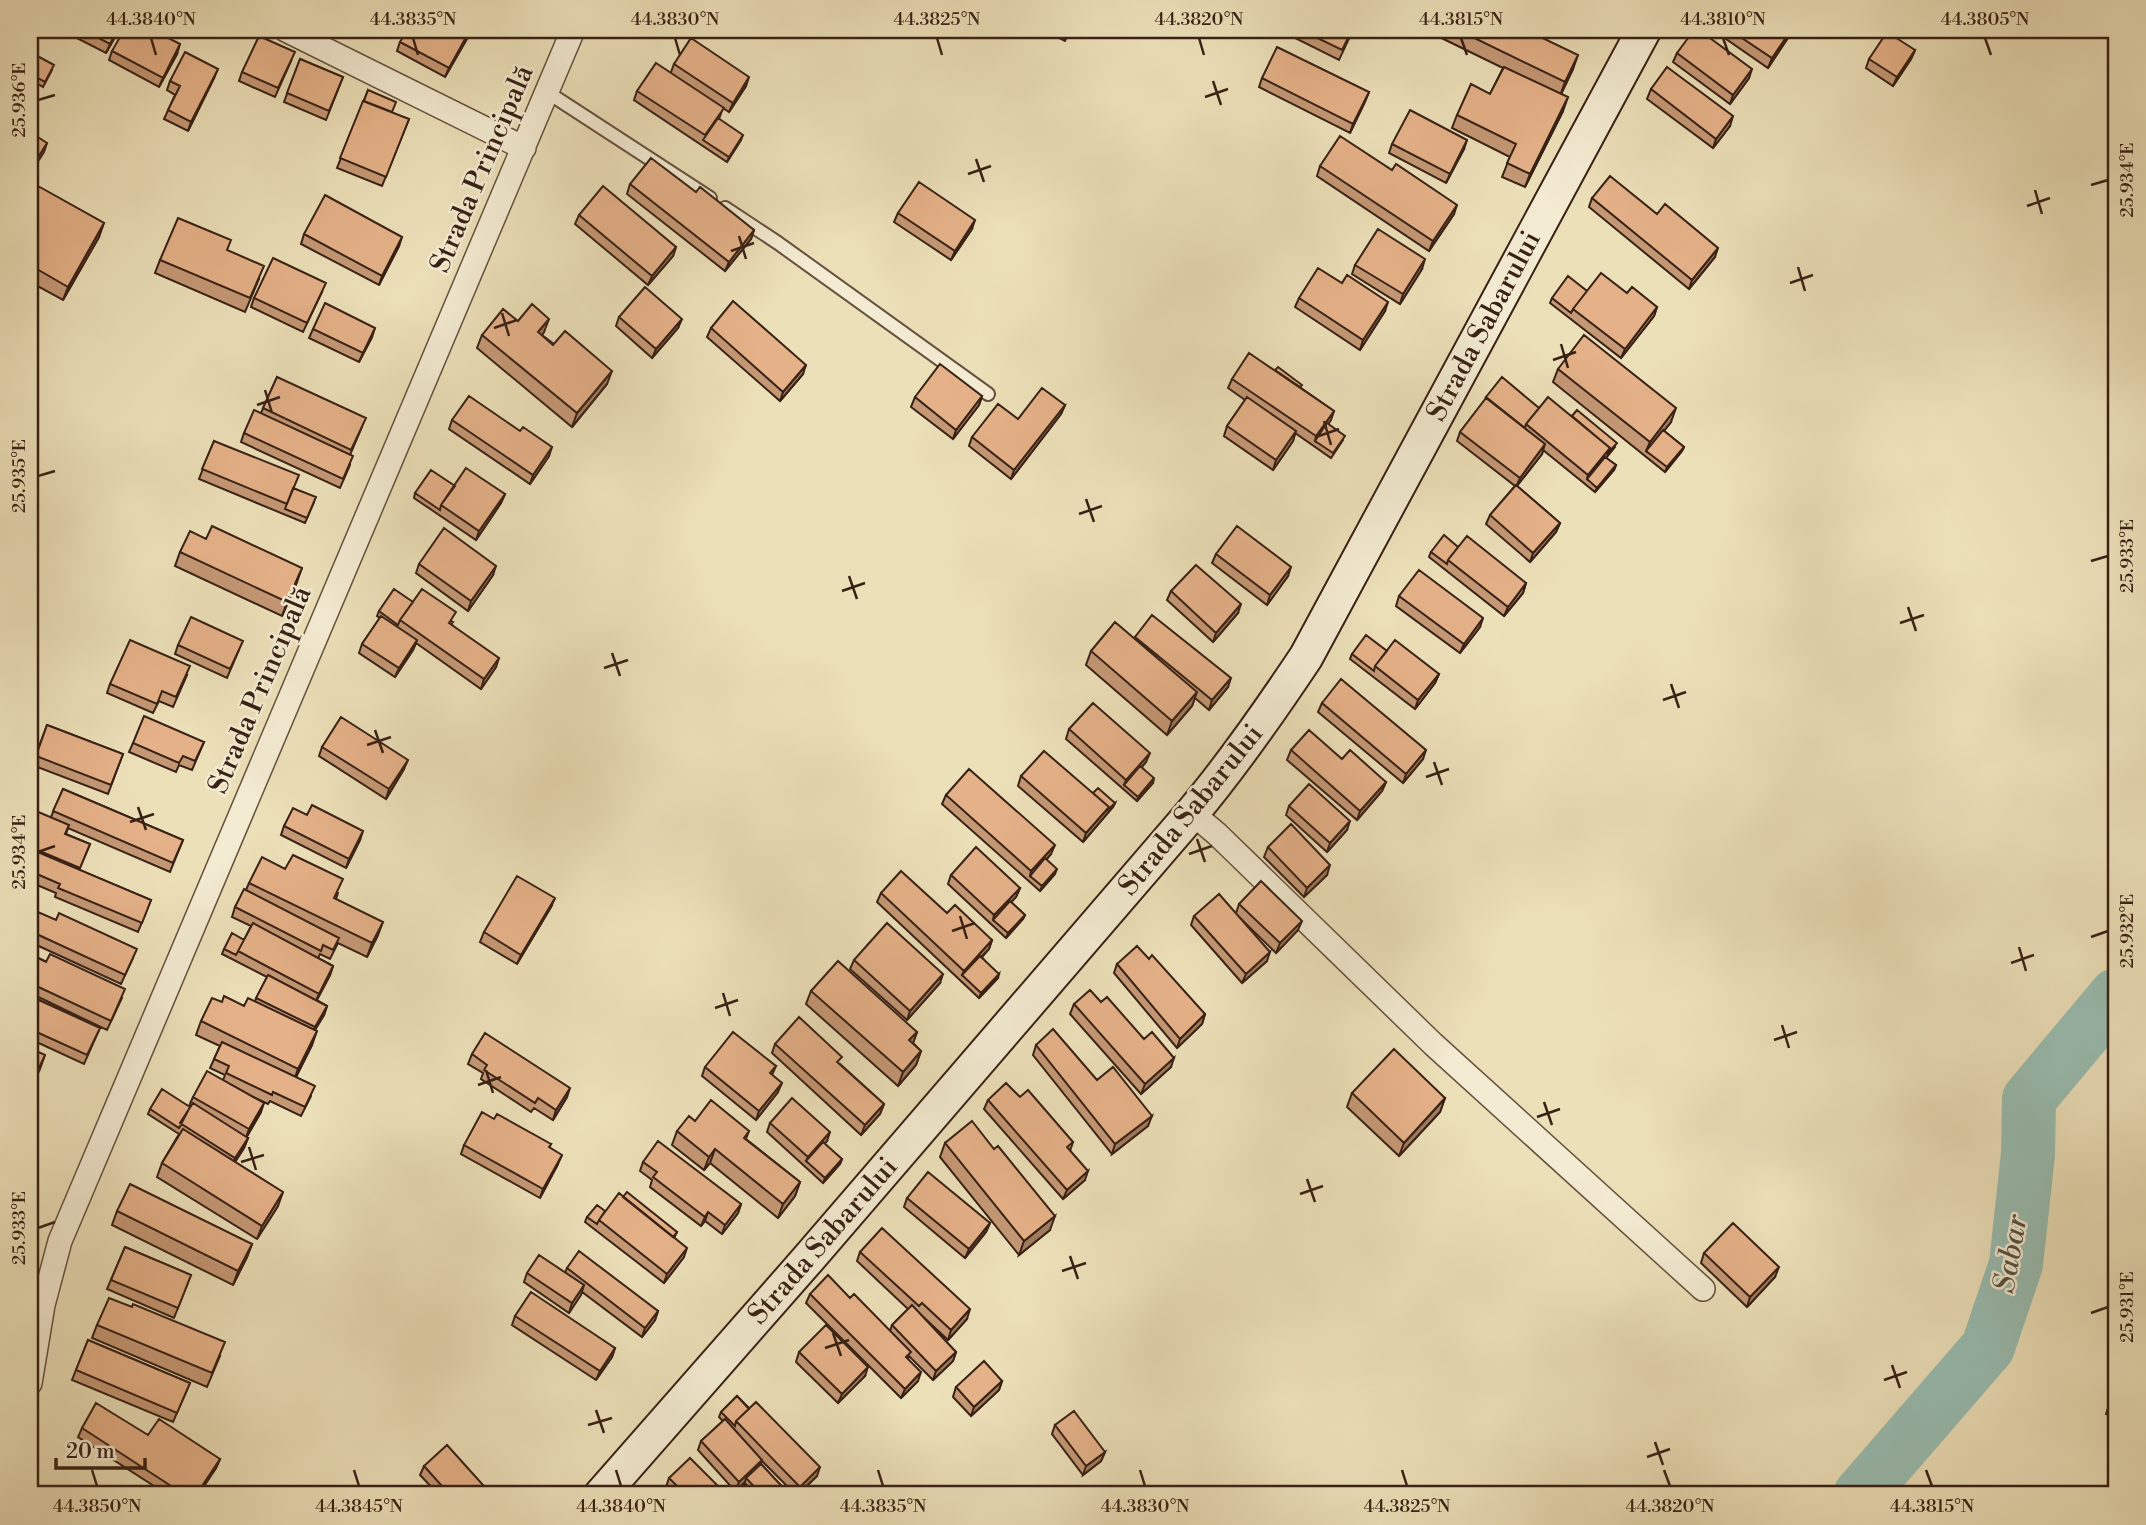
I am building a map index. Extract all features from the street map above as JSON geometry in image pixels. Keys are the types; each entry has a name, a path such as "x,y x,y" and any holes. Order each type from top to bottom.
{"main road":[{"name":"Strada Sabarului","path":"601,1495 1192,813 1266,718 1306,657 1644,30"}],"street":[{"path":"286,30 524,148"},
{"name":"Strada Principală","path":"30,1383 43,1305 60,1241 573,30"},
{"path":"1192,813 1217,834 1433,1044 1703,1289"}],"lane":[{"path":"547,92 778,243 988,394"}],"building":[{"path":"30,30 37,30 30,42"},
{"path":"83,30 117,30 110,44"},
{"path":"124,30 153,30 180,44 163,78 112,51"},
{"path":"407,30 470,30 449,68 400,42"},
{"path":"1301,30 1352,30 1342,50"},
{"path":"1458,30 1526,30 1578,55 1565,82"},
{"path":"1694,30 1699,30 1752,69 1733,95 1677,53"},
{"path":"1730,30 1791,30 1772,58"},
{"path":"1887,32 1915,50 1897,77 1869,59"},
{"path":"259,36 295,52 278,88 242,72"},
{"path":"691,38 749,77 733,103 674,64"},
{"path":"1277,47 1369,92 1353,124 1262,78"},
{"path":"30,52 54,65 45,82 30,74"},
{"path":"185,52 218,69 191,122 168,110 180,86 170,81"},
{"path":"300,59 343,77 329,111 287,93"},
{"path":"656,63 724,108 705,135 637,91"},
{"path":"1504,67 1568,97 1530,174 1507,163 1516,144 1457,115 1471,84 1490,94"},
{"path":"1667,67 1733,116 1716,139 1651,89"},
{"path":"368,90 396,102 392,112 364,101"},
{"path":"363,101 409,119 386,177 340,158"},
{"path":"1410,110 1467,140 1450,174 1392,144"},
{"path":"718,118 743,135 729,157 703,140"},
{"path":"30,132 47,143 30,170"},
{"path":"1340,136 1392,170 1396,164 1457,205 1433,241 1320,166"},
{"path":"651,158 696,192 700,187 754,230 729,262 630,184"},
{"path":"1610,176 1657,214 1665,204 1718,248 1692,280 1592,198"},
{"path":"919,182 975,220 955,251 898,213"},
{"path":"38,186 104,223 68,287 30,265 30,201"},
{"path":"603,186 676,247 652,276 579,215"},
{"path":"325,195 402,237 382,276 304,234"},
{"path":"178,218 231,240 227,250 264,266 250,298 160,260"},
{"path":"1378,229 1425,259 1403,294 1355,265"},
{"path":"273,258 326,283 307,323 254,298"},
{"path":"1318,268 1342,283 1347,275 1388,302 1363,340 1299,298"},
{"path":"1601,273 1627,293 1632,287 1657,307 1625,349 1573,309"},
{"path":"1568,276 1587,291 1571,313 1552,298"},
{"path":"645,287 682,319 656,349 619,317"},
{"path":"733,301 806,365 783,392 711,328"},
{"path":"325,303 375,328 363,353 313,329"},
{"path":"532,304 549,319 538,332 553,345 565,331 612,371 577,413 482,335 503,309 518,321"},
{"path":"1584,335 1676,408 1650,442 1558,369"},
{"path":"1249,353 1334,411 1316,436 1232,379"},
{"path":"940,364 982,396 956,430 915,397"},
{"path":"1278,367 1302,385 1300,387 1275,370"},
{"path":"277,377 366,418 351,450 263,408"},
{"path":"1502,377 1539,408 1525,428 1486,397"},
{"path":"1042,388 1065,405 1014,470 972,437 998,404 1018,419"},
{"path":"469,396 520,431 523,427 552,447 533,475 452,420"},
{"path":"1247,397 1296,431 1276,460 1227,426"},
{"path":"1548,397 1610,448 1588,475 1526,424"},
{"path":"1486,398 1545,444 1520,478 1460,432"},
{"path":"254,410 353,456 343,479 244,433"},
{"path":"1577,410 1617,443 1609,452 1610,448 1572,416"},
{"path":"1327,423 1345,436 1333,453 1315,441"},
{"path":"1663,430 1684,447 1667,467 1646,451"},
{"path":"214,441 299,475 287,504 202,469"},
{"path":"1605,457 1616,465 1597,488 1587,479"},
{"path":"466,468 505,494 479,531 441,505"},
{"path":"431,470 455,486 440,510 415,493"},
{"path":"1516,485 1560,523 1533,553 1490,515"},
{"path":"293,488 316,497 307,518 285,509"},
{"path":"212,526 302,568 287,602 180,552 190,531 206,539"},
{"path":"1237,526 1291,567 1270,595 1216,554"},
{"path":"444,528 496,566 471,601 419,564"},
{"path":"1444,535 1458,547 1447,564 1431,552"},
{"path":"1467,536 1526,583 1508,607 1448,560"},
{"path":"1196,565 1241,604 1216,633 1171,591"},
{"path":"1419,570 1483,618 1464,644 1399,596"},
{"path":"394,589 413,602 398,625 379,611"},
{"path":"422,589 456,612 449,623 499,658 484,679 400,620"},
{"path":"1152,615 1231,678 1212,700 1135,637"},
{"path":"381,616 417,640 399,668 362,644"},
{"path":"191,617 243,641 230,669 178,645"},
{"path":"1115,622 1197,692 1172,721 1091,651"},
{"path":"1366,635 1387,651 1374,671 1352,654"},
{"path":"130,640 190,666 176,697 162,691 157,704 110,684"},
{"path":"1395,640 1439,674 1418,700 1375,666"},
{"path":"1341,679 1426,750 1406,774 1322,703"},
{"path":"1093,703 1150,753 1126,780 1069,729"},
{"path":"144,716 204,742 195,761 183,756 179,763 133,743"},
{"path":"341,717 408,760 389,789 322,747"},
{"path":"47,725 123,754 111,785 36,756"},
{"path":"1309,730 1342,759 1350,750 1386,782 1360,811 1291,750"},
{"path":"1044,751 1109,807 1086,833 1021,776"},
{"path":"1140,766 1154,778 1138,797 1124,785"},
{"path":"969,769 1055,845 1031,871 946,795"},
{"path":"1309,784 1350,821 1330,843 1289,806"},
{"path":"1098,788 1115,803 1107,811 1109,807 1093,793"},
{"path":"63,789 183,840 173,863 53,811"},
{"path":"312,805 363,831 349,859 284,826 293,808 307,815"},
{"path":"36,811 69,825 65,834 90,844 80,868 30,847 30,826"},
{"path":"1291,824 1330,865 1307,888 1268,847"},
{"path":"976,847 1020,888 994,915 951,875"},
{"path":"33,850 151,900 142,923 58,888 60,884 30,871"},
{"path":"293,855 343,879 334,898 383,922 372,943 249,883 262,857 285,869"},
{"path":"1045,858 1057,869 1042,886 1030,876"},
{"path":"901,871 947,913 955,905 992,940 964,971 881,893"},
{"path":"517,876 555,898 521,955 484,932"},
{"path":"1261,881 1302,921 1280,943 1239,904"},
{"path":"244,889 339,938 333,950 323,945 321,951 235,907"},
{"path":"1219,894 1270,952 1246,974 1194,916"},
{"path":"1010,901 1025,915 1008,933 993,920"},
{"path":"31,909 56,920 59,913 137,949 125,975 30,931"},
{"path":"253,923 333,966 319,994 238,951"},
{"path":"887,923 943,974 910,1011 854,960"},
{"path":"232,933 244,940 236,955 224,949"},
{"path":"1137,946 1149,959 1152,955 1205,1014 1180,1039 1117,964"},
{"path":"30,954 46,962 50,954 125,989 111,1021 30,983"},
{"path":"980,956 999,974 981,993 962,975"},
{"path":"838,961 917,1032 909,1040 921,1051 903,1072 811,991"},
{"path":"268,975 327,1006 315,1027 256,998"},
{"path":"1090,990 1101,1002 1107,997 1144,1039 1152,1032 1174,1058 1145,1084 1074,1004"},
{"path":"30,996 100,1028 87,1055 30,1029"},
{"path":"224,996 244,1006 248,998 317,1031 298,1069 201,1021 212,998 222,1002"},
{"path":"799,1017 842,1057 837,1062 884,1104 865,1125 775,1044"},
{"path":"1053,1029 1097,1080 1113,1067 1152,1116 1115,1144 1036,1045"},
{"path":"733,1032 776,1066 770,1073 782,1083 759,1111 705,1067"},
{"path":"485,1033 570,1088 556,1110 538,1098 535,1103 484,1070 487,1065 472,1054"},
{"path":"222,1042 315,1086 305,1107 226,1073 229,1066 214,1059"},
{"path":"30,1048 45,1055 30,1087"},
{"path":"1394,1049 1445,1098 1404,1143 1352,1093"},
{"path":"207,1071 264,1103 249,1129 193,1097"},
{"path":"1006,1083 1020,1097 1028,1090 1073,1142 1067,1147 1088,1171 1067,1190 988,1100"},
{"path":"162,1089 190,1107 179,1128 150,1109"},
{"path":"792,1098 830,1132 808,1157 770,1123"},
{"path":"711,1100 749,1131 744,1138 800,1182 783,1204 715,1149 709,1157 677,1131 689,1116 695,1121"},
{"path":"193,1103 248,1138 235,1158 180,1123"},
{"path":"482,1112 494,1119 497,1114 551,1144 549,1147 562,1155 543,1189 464,1145"},
{"path":"972,1121 994,1149 998,1146 1055,1216 1024,1241 945,1143"},
{"path":"183,1129 283,1192 262,1226 162,1163"},
{"path":"658,1141 741,1204 725,1225 708,1212 705,1217 653,1177 657,1172 643,1162"},
{"path":"823,1142 842,1159 825,1178 806,1161"},
{"path":"928,1172 990,1223 969,1249 907,1198"},
{"path":"130,1184 252,1244 238,1271 117,1211"},
{"path":"627,1192 677,1232 673,1237 623,1197"},
{"path":"619,1193 687,1248 667,1274 599,1220"},
{"path":"597,1205 605,1211 597,1224 587,1217"},
{"path":"1733,1223 1779,1267 1750,1297 1704,1253"},
{"path":"882,1228 970,1309 951,1330 922,1303 919,1306 860,1252"},
{"path":"125,1247 191,1275 178,1308 111,1280"},
{"path":"579,1251 658,1311 645,1328 567,1268"},
{"path":"539,1255 584,1285 572,1303 527,1273"},
{"path":"828,1275 850,1298 854,1294 911,1352 906,1357 921,1372 905,1389 810,1294"},
{"path":"531,1292 615,1348 600,1371 515,1316"},
{"path":"109,1298 132,1307 133,1304 225,1342 212,1373 97,1325"},
{"path":"912,1305 956,1352 936,1371 892,1325"},
{"path":"826,1325 868,1367 842,1394 799,1352"},
{"path":"88,1340 190,1383 177,1413 76,1370"},
{"path":"984,1361 1002,1381 974,1407 956,1387"},
{"path":"2116,1385 2116,1407 2109,1404"},
{"path":"737,1396 749,1409 736,1421 735,1426 721,1412"},
{"path":"756,1402 820,1467 800,1487 736,1421"},
{"path":"96,1403 148,1435 159,1419 220,1459 196,1495 185,1495 82,1428"},
{"path":"1074,1411 1105,1452 1086,1466 1055,1425"},
{"path":"725,1419 762,1460 739,1482 701,1441"},
{"path":"447,1445 492,1495 450,1495 424,1466"},
{"path":"690,1458 727,1495 686,1495 669,1478"},
{"path":"761,1464 788,1493 786,1495 762,1495 746,1478"}],"waterway":[{"name":"Sabar","path":"1860,1495 1988,1347 2016,1264 2028,1154 2029,1099 2116,995"}]}
